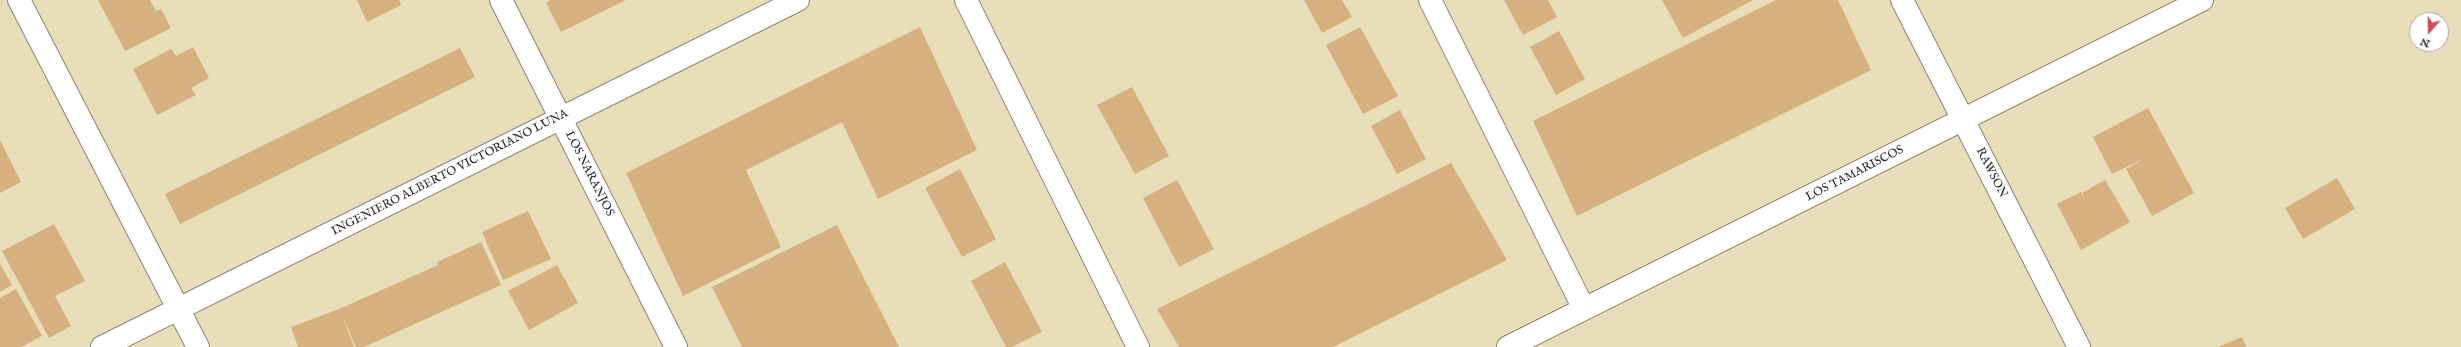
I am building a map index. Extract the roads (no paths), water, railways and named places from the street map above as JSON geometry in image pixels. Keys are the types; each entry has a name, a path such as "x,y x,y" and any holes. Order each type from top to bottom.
{"street":[{"path":"19,0 198,347"},
{"name":"LOS NARANJOS","path":"501,0 676,347"},
{"name":"INGENIERO ALBERTO VICTORIANO LUNA","path":"102,347 798,0"},
{"path":"966,0 1138,347"},
{"path":"1430,0 1584,309"},
{"name":"RAWSON","path":"1902,0 2079,347"},
{"name":"LOS TAMARISCOS","path":"1508,347 2202,0"}]}
